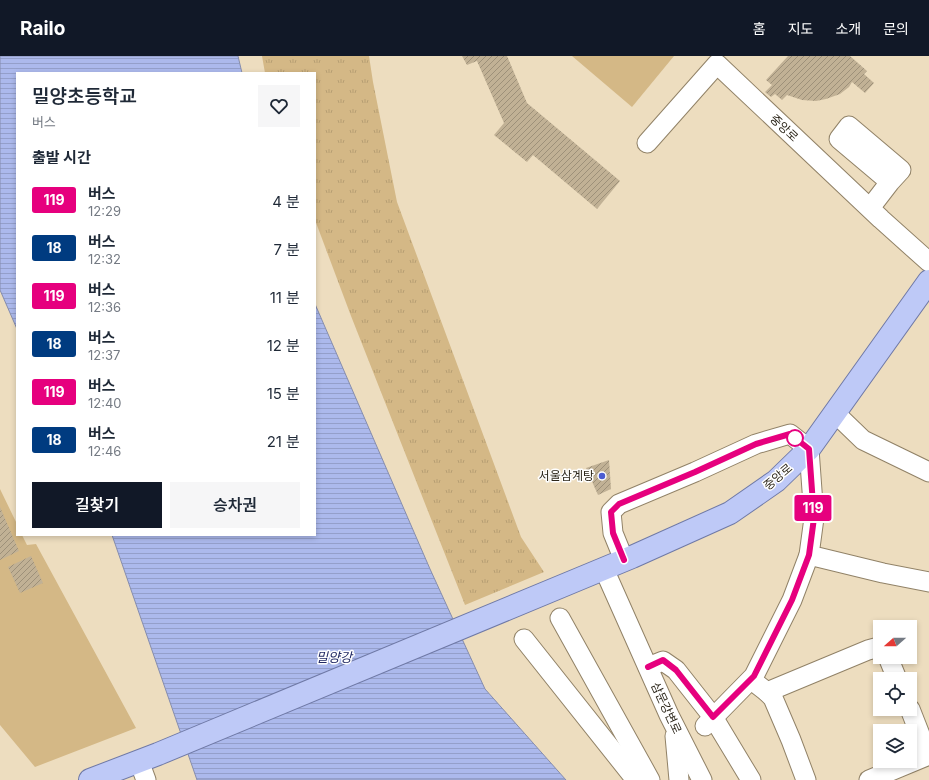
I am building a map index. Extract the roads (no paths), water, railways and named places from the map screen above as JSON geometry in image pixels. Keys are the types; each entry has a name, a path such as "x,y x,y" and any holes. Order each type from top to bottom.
{"main road":[{"name":"중앙로","path":"148,765 604,569 730,513 776,481 809,449 929,281"},
{"path":"90,780 148,765"}],"street":[{"name":"중앙로","path":"647,142 717,64 929,262"},
{"path":"870,208 890,182"},
{"path":"835,413 863,440 929,472"},
{"path":"624,560 613,533 611,512 619,504 756,444 790,434 809,449 814,518 809,555 792,600 754,676 709,722"},
{"path":"809,555 883,573 929,582"},
{"name":"삼문강변로","path":"604,569 673,724 702,780"},
{"path":"560,618 650,780"},
{"path":"524,639 636,780"},
{"path":"767,692 873,649"},
{"path":"648,667 663,660 676,670 709,722 751,780"},
{"path":"750,680 773,698 806,780"},
{"path":"869,780 929,755 913,716"},
{"path":"673,724 679,780"}],"water":[{"path":"0,56 238,56 242,72 16,72 16,327 0,290"},
{"name":"밀양강","path":"316,306 430,569 485,689 566,780 197,780 112,536 316,536"}],"place":[{"name":"서울삼계탕","path":"602,476"}]}
